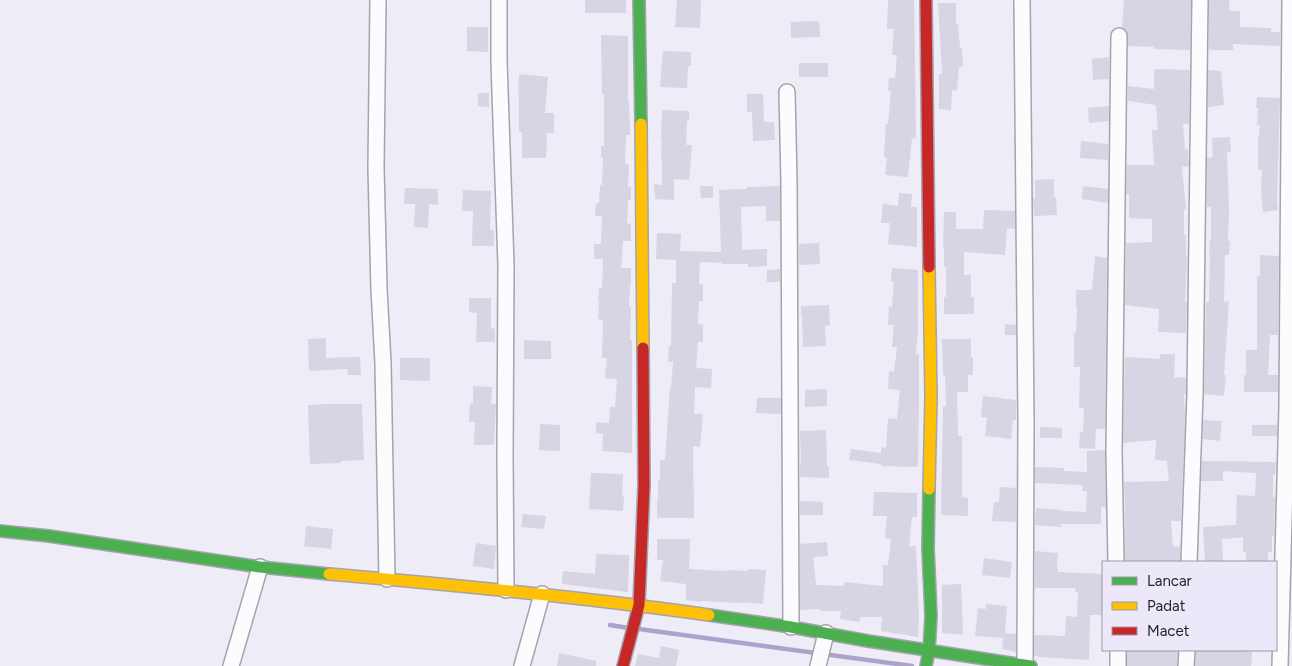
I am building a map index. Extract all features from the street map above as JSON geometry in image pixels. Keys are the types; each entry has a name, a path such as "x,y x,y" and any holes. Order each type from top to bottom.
{"street":[{"path":"378,0 376,177 383,372 387,578"},
{"path":"499,0 499,71 506,265 506,590"},
{"path":"623,666 639,605 644,485 643,219 639,0"},
{"path":"926,0 931,397 928,548 931,616 927,659"},
{"path":"0,531 68,538 260,567 387,578 639,605 791,627 824,639 927,659 1027,666 1022,0"},
{"path":"1189,561 1195,394 1200,0"},
{"path":"1280,666 1286,407 1290,0"},
{"path":"1116,561 1114,452 1119,36"},
{"path":"788,92 791,627"},
{"path":"231,666 260,567"},
{"path":"522,666 542,594"},
{"path":"819,665 824,639"},
{"path":"1118,651 1118,666"},
{"path":"1186,666 1187,651"}],"building":[{"path":"585,0 626,0 626,13 585,13"},
{"path":"677,0 701,0 700,28 675,27"},
{"path":"888,0 914,0 916,133 915,139 912,138 908,177 885,175 887,158 884,157 886,124 888,124 891,91 888,91 889,78 895,78 897,55 892,55 894,29 887,29"},
{"path":"1124,0 1191,0 1190,50 1128,46 1127,32 1122,27"},
{"path":"1209,0 1229,0 1230,11 1240,11 1240,27 1271,28 1271,32 1280,32 1280,46 1233,44 1233,50 1209,50"},
{"path":"938,3 956,3 956,24 958,24 960,48 962,48 963,67 959,67 957,91 952,90 951,110 939,109 939,74 942,74"},
{"path":"819,21 820,37 791,38 791,22"},
{"path":"467,27 488,27 488,52 467,51"},
{"path":"601,35 628,36 630,135 626,135 625,164 629,165 628,187 631,187 631,200 628,200 627,223 631,224 631,241 623,241 621,268 631,268 629,307 631,307 630,340 632,340 632,453 602,451 603,434 596,433 596,422 609,423 610,407 615,407 617,379 605,378 607,358 602,358 603,320 598,319 599,288 602,288 603,259 594,259 594,244 601,244 602,216 595,216 596,203 599,203 600,185 602,185 603,158 601,157 601,146 604,146"},
{"path":"663,51 691,52 691,66 688,66 687,88 660,87"},
{"path":"1109,57 1109,79 1093,80 1092,59"},
{"path":"799,63 828,63 828,77 799,77"},
{"path":"1154,69 1190,70 1189,124 1183,124 1185,149 1188,149 1189,166 1182,167 1186,209 1184,209 1184,235 1186,235 1187,257 1186,333 1158,332 1159,309 1125,305 1126,243 1152,242 1152,219 1129,218 1129,194 1126,194 1127,165 1154,165 1152,130 1158,130 1156,105 1128,101 1128,86 1154,89"},
{"path":"1208,70 1221,71 1224,105 1208,107"},
{"path":"519,74 548,77 545,113 554,113 554,133 547,133 546,158 522,158 522,132 519,132"},
{"path":"478,93 489,93 489,107 478,106"},
{"path":"747,94 763,94 764,122 774,122 775,140 753,141 752,112 747,112"},
{"path":"1257,97 1280,98 1278,210 1263,212 1262,170 1258,170 1260,125 1257,125"},
{"path":"1109,106 1109,121 1089,123 1088,108"},
{"path":"662,110 689,111 686,145 692,145 689,180 674,179 674,200 655,199 654,184 662,185"},
{"path":"1230,137 1231,152 1227,152 1228,241 1230,241 1229,255 1225,255 1224,302 1229,301 1224,396 1204,394 1206,302 1209,302 1209,254 1211,240 1211,207 1207,207 1207,158 1213,157 1212,138"},
{"path":"1081,141 1108,144 1108,160 1080,158"},
{"path":"1054,179 1057,215 1034,216 1035,180"},
{"path":"700,186 713,186 713,198 701,198"},
{"path":"780,186 780,221 766,221 766,206 741,207 742,250 767,249 767,266 748,267 748,264 700,262 699,284 703,284 703,301 699,301 698,324 703,324 703,342 698,342 696,368 712,369 711,388 695,387 694,414 703,414 700,447 693,446 694,518 657,518 660,460 665,460 673,362 668,362 669,346 671,346 672,283 676,283 676,260 656,259 657,233 681,234 680,251 721,252 719,190"},
{"path":"1083,186 1108,189 1108,203 1082,199"},
{"path":"405,188 438,189 438,205 429,204 428,228 414,227 415,204 404,204"},
{"path":"463,190 491,191 490,230 494,230 494,246 472,246 473,211 462,211"},
{"path":"899,193 912,194 911,207 917,207 917,247 888,244 890,223 881,223 883,204 898,206"},
{"path":"984,210 1015,211 1015,229 1007,228 1005,255 964,252 964,275 971,275 971,297 974,297 974,314 944,314 946,267 944,267 943,249 944,212 956,212 956,229 983,229"},
{"path":"819,243 820,264 799,265 799,244"},
{"path":"1260,255 1279,256 1278,335 1270,335 1268,375 1278,375 1278,392 1244,392 1246,350 1257,350 1257,276 1260,276"},
{"path":"1095,256 1107,258 1105,429 1096,429 1095,449 1079,448 1080,432 1083,432 1084,408 1079,408 1080,367 1074,367 1074,333 1076,333 1076,290 1092,290"},
{"path":"892,268 918,270 916,354 919,354 918,467 881,466 881,464 849,460 851,449 881,453 881,447 886,448 888,418 897,419 900,390 888,389 889,371 894,372 897,347 892,347 894,325 888,325 889,306 892,307 894,282 891,281"},
{"path":"780,269 780,282 767,282 767,270"},
{"path":"469,298 491,298 491,328 495,329 495,342 476,342 477,313 469,312"},
{"path":"829,305 830,325 825,326 826,346 803,347 801,306"},
{"path":"1005,324 1016,325 1016,335 1005,335"},
{"path":"326,338 326,358 360,357 361,375 348,375 347,369 309,371 308,339"},
{"path":"942,339 971,339 973,375 968,375 968,392 957,392 958,436 962,436 962,497 968,498 968,516 941,515 943,406 946,406"},
{"path":"524,340 551,341 551,359 524,359"},
{"path":"1160,354 1175,354 1174,378 1186,377 1181,521 1171,521 1173,547 1180,546 1180,561 1125,561 1124,482 1169,481 1167,461 1155,460 1156,440 1123,443 1125,357 1160,359"},
{"path":"400,358 430,358 430,381 400,380"},
{"path":"473,386 492,387 491,404 496,404 494,445 474,445 475,422 469,422 470,403 473,404"},
{"path":"827,389 827,406 805,407 805,390"},
{"path":"983,396 1016,400 1016,420 1013,420 1011,439 985,436 987,418 981,417"},
{"path":"757,398 781,398 781,414 756,413"},
{"path":"362,404 364,460 310,464 308,405"},
{"path":"1203,420 1222,421 1220,441 1203,439"},
{"path":"540,424 560,425 560,451 539,450"},
{"path":"1252,425 1277,425 1277,436 1252,436"},
{"path":"1040,427 1062,428 1062,438 1040,438"},
{"path":"826,430 829,478 800,477 800,431"},
{"path":"1105,450 1106,508 1101,507 1101,524 1061,524 1061,527 1035,525 1036,508 1086,512 1087,491 1082,491 1083,485 1035,483 1035,467 1064,468 1064,471 1087,472 1087,451"},
{"path":"1202,461 1276,462 1275,475 1273,475 1273,497 1275,497 1274,536 1272,536 1272,552 1268,552 1268,561 1246,561 1246,552 1243,552 1243,537 1222,539 1223,561 1205,561 1203,527 1236,525 1237,495 1255,496 1256,473 1223,471 1223,481 1201,481"},
{"path":"591,473 623,474 623,511 589,509"},
{"path":"1000,487 1016,488 1016,522 992,521 994,502 999,502"},
{"path":"874,492 917,493 917,517 912,517 909,546 916,546 918,637 881,631 882,617 860,617 860,622 840,619 841,611 800,610 800,544 827,542 828,556 813,557 816,585 844,586 844,582 883,586 883,565 888,565 891,539 885,538 887,516 873,516"},
{"path":"800,501 823,502 823,515 800,515"},
{"path":"523,514 546,516 544,529 521,527"},
{"path":"306,526 333,529 331,549 304,546"},
{"path":"657,539 690,539 689,569 726,571 766,570 763,604 686,600 686,584 660,581 663,560 657,560"},
{"path":"476,543 496,546 494,569 473,566"},
{"path":"1035,551 1058,553 1058,572 1102,574 1102,615 1090,615 1089,660 1039,657 1034,655 1034,635 1065,636 1066,616 1077,617 1078,592 1075,592 1076,588 1035,588"},
{"path":"596,554 629,555 628,592 562,584 563,571 595,574"},
{"path":"984,558 1012,562 1010,578 982,575"},
{"path":"961,584 963,635 942,633 942,585"},
{"path":"986,604 1007,606 1005,633 1016,634 1016,652 1002,649 1003,638 975,636 978,608 986,609"},
{"path":"661,646 679,650 676,666 635,666 638,654 659,658"},
{"path":"1127,651 1178,651 1177,666 1127,666"},
{"path":"1196,651 1252,652 1251,666 1195,666"},
{"path":"559,653 596,661 596,666 557,666"}],"waterway":[{"path":"610,625 629,628"},
{"path":"639,629 912,666"}],"traffic: fast":[{"path":"639,0 641,124"},
{"path":"926,666 931,616 928,548 929,489"},
{"path":"0,531 49,536 260,567 329,574"},
{"path":"709,615 1031,666"}],"traffic: slow":[{"path":"641,124 643,348"},
{"path":"929,267 931,397 929,489"},
{"path":"329,574 519,592 709,615"}],"traffic: jam":[{"path":"926,0 929,267"},
{"path":"623,666 639,605 644,485 643,348"}]}
